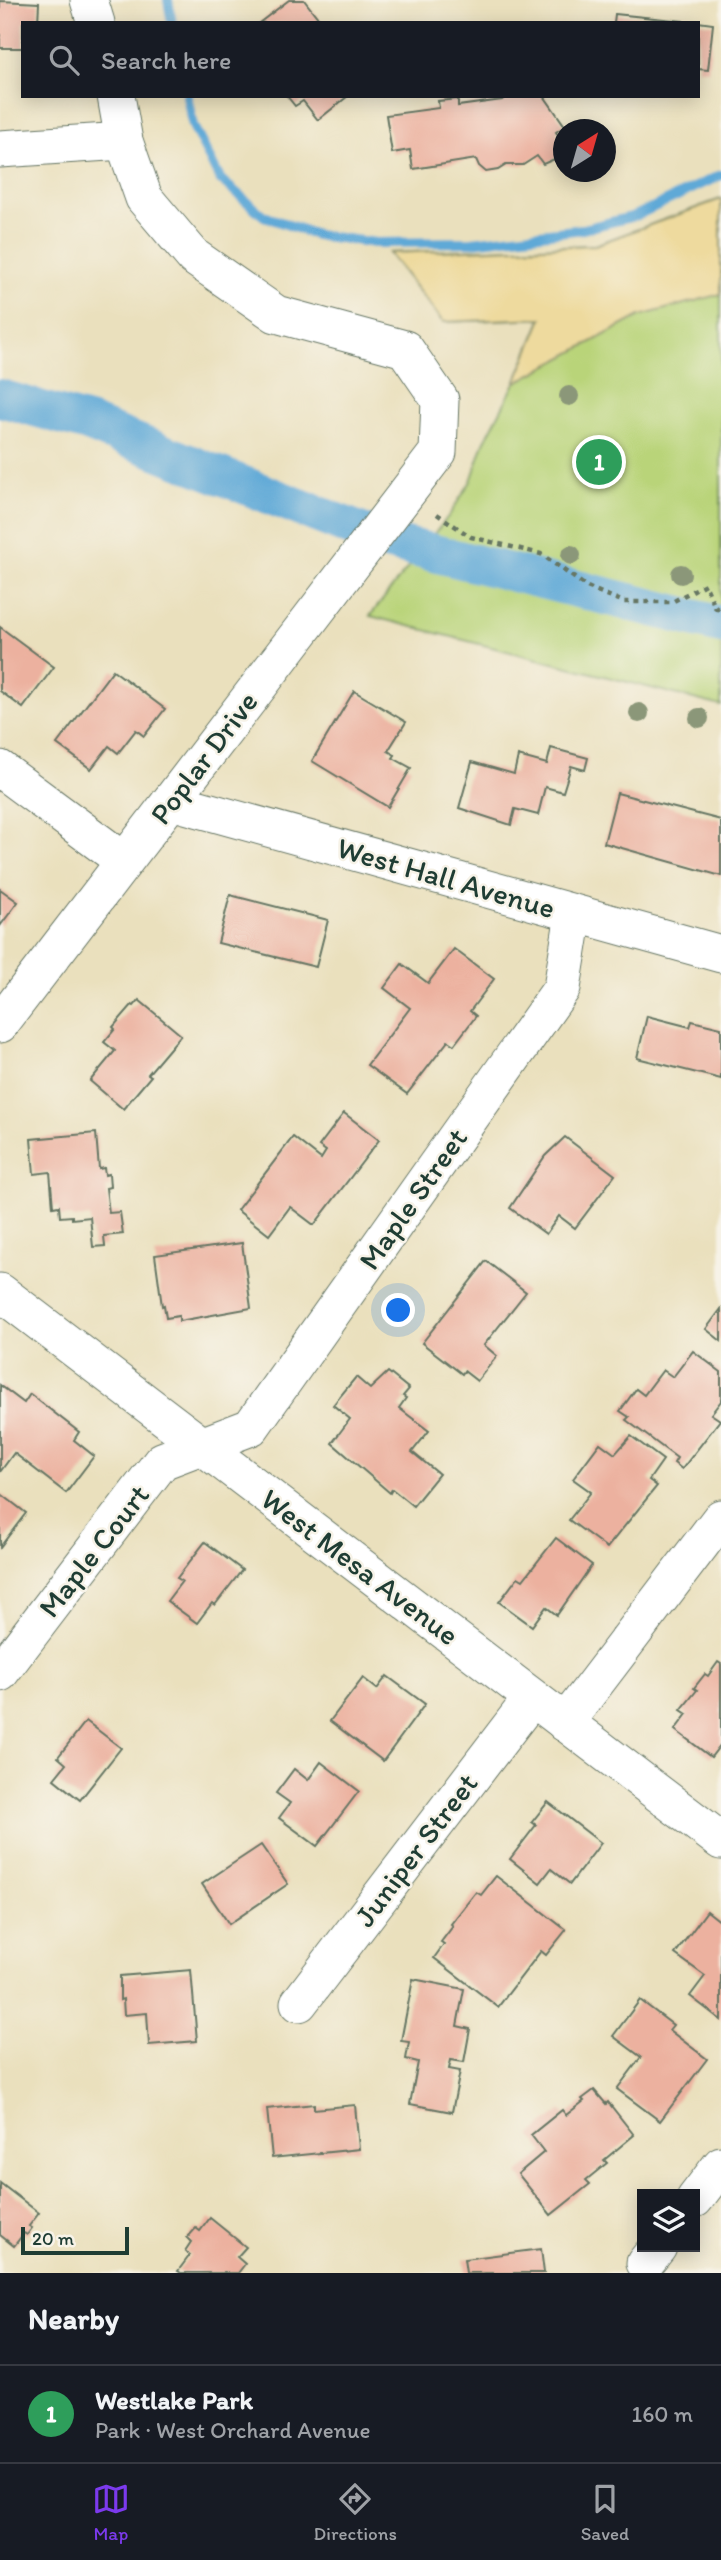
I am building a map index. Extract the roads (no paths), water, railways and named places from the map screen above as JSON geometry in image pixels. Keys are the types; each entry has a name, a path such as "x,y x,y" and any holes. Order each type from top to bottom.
{"street":[{"path":"89,0 95,21"},
{"name":"Poplar Drive","path":"0,1024 438,452 440,400 405,349 276,314 194,257 144,198 124,141 116,98"},
{"path":"0,149 124,141"},
{"path":"0,769 124,861"},
{"name":"West Hall Avenue","path":"171,801 721,954"},
{"name":"Maple Street","path":"200,1445 251,1426 546,1011 562,988 574,914"},
{"name":"West Mesa Avenue","path":"0,1292 721,1841"},
{"name":"Maple Court","path":"0,1673 162,1461 200,1445"},
{"path":"565,1723 721,1518"},
{"name":"Juniper Street","path":"299,2003 532,1698"},
{"path":"700,2192 721,2165"}],"waterway":[{"path":"168,0 172,21"},
{"path":"187,98 193,126 220,179 264,216 316,235 376,243 472,242 583,229 635,216 721,175"},
{"path":"0,398 88,423 382,540 721,625"}],"place":[{"name":"Westlake Park","path":"599,462"}]}
